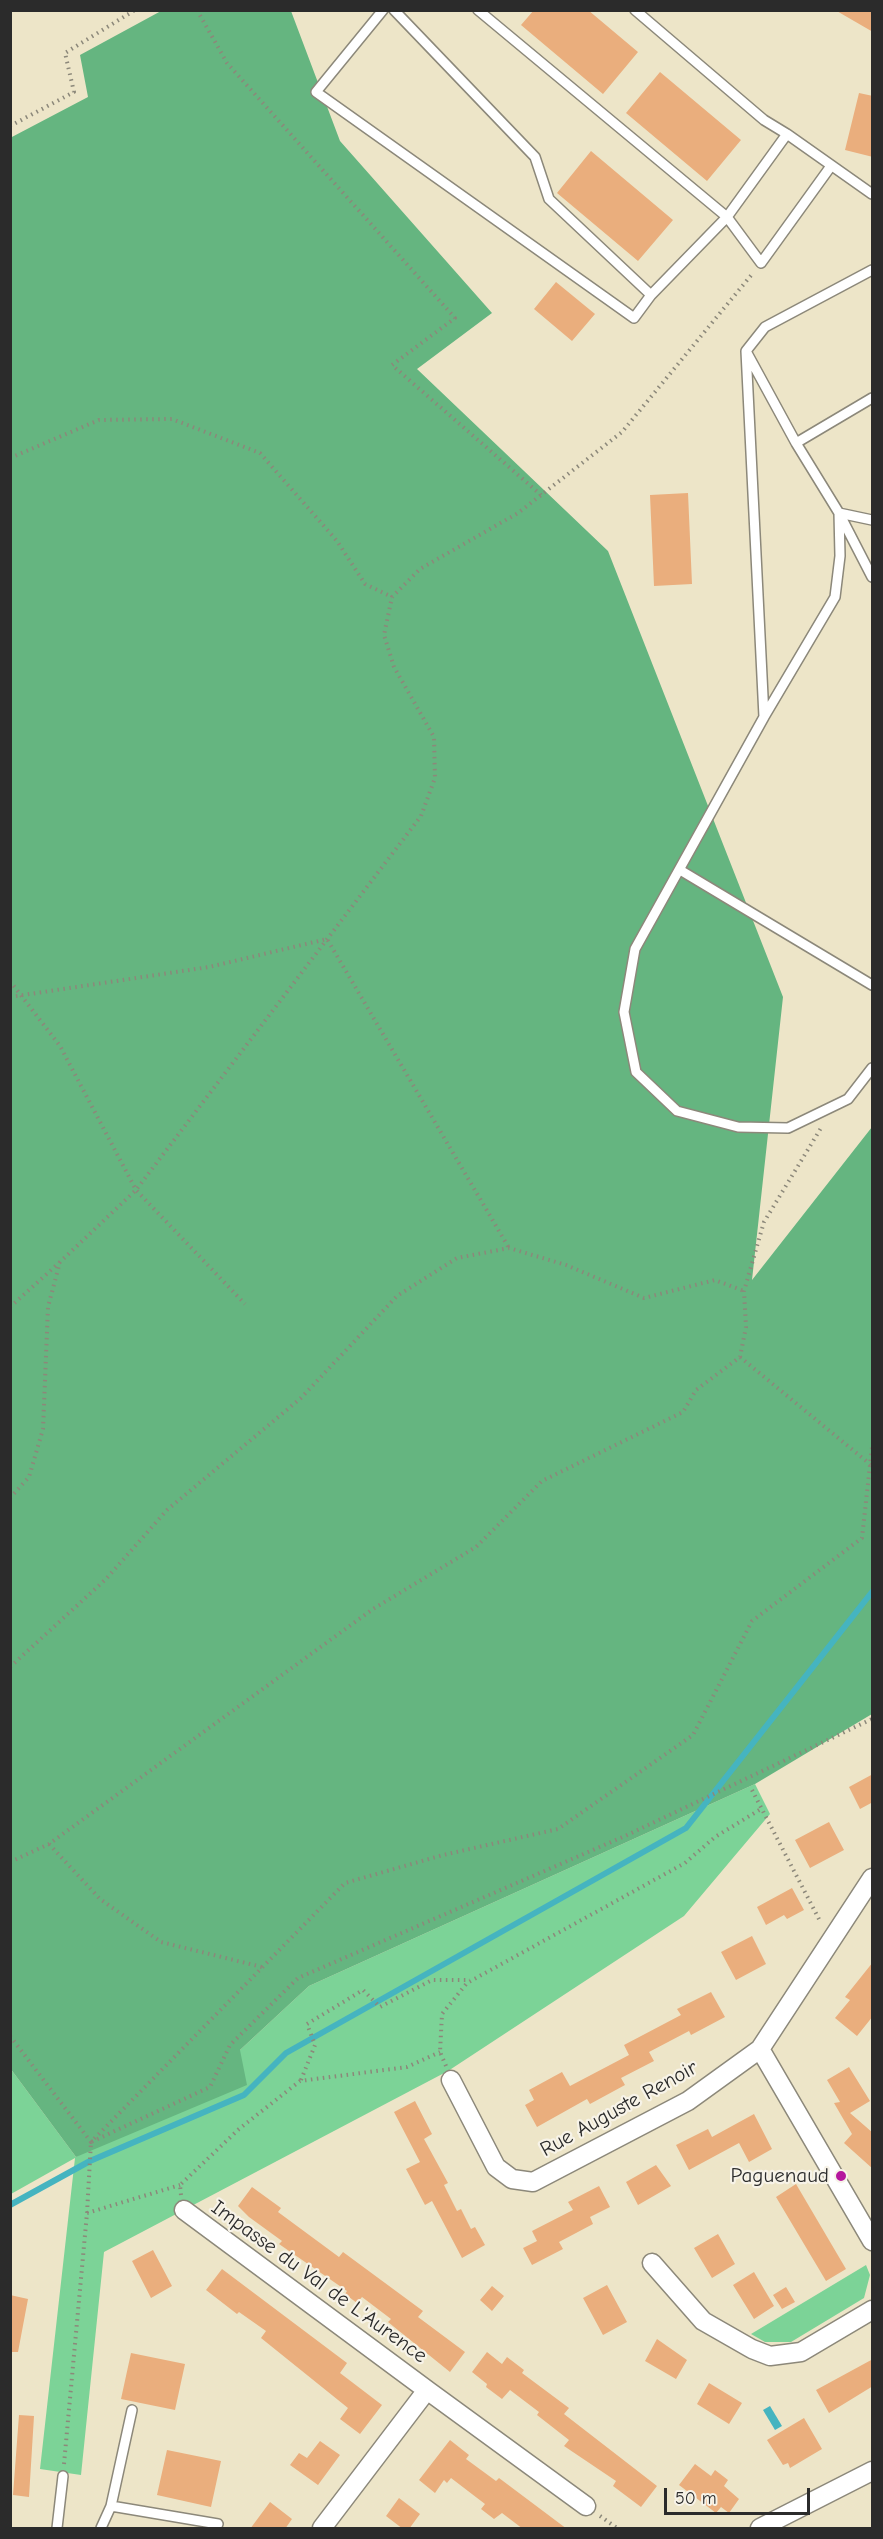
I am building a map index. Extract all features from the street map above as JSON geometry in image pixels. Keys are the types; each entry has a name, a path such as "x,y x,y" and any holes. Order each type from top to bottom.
{"street":[{"name":"Rue Auguste Renoir","path":"451,2080 496,2167 512,2179 533,2182 688,2102 759,2049 873,1878"},
{"path":"759,2049 873,2241"},
{"name":"Impasse du Val de L'Aurence","path":"184,2210 586,2506"},
{"path":"652,2263 703,2321 752,2349 770,2356 801,2352 873,2310"},
{"name":"Impasse du Val de L'Aurence","path":"322,2529 427,2390"},
{"path":"759,2529 873,2471"}],"lane":[{"path":"382,10 316,92 634,318 651,295 727,217 787,134"},
{"path":"394,10 536,157 549,200 651,295"},
{"path":"478,10 727,217 761,263 831,166"},
{"path":"635,10 764,120 873,194"},
{"path":"764,717 746,351 765,327 873,270"},
{"path":"746,351 873,577"},
{"path":"796,443 873,398"},
{"path":"839,513 840,556 835,597 764,717 635,950 624,1012 636,1072 677,1111 738,1127 789,1128 848,1099 873,1068"},
{"path":"839,513 873,520"},
{"path":"680,870 873,986"},
{"path":"101,2529 111,2506 132,2410"},
{"path":"57,2529 63,2476"},
{"path":"111,2506 218,2524"}],"path":[{"path":"10,126 74,92 65,53 135,10"},
{"path":"198,10 227,63 455,318 392,365 541,495"},
{"path":"10,1307 136,1190 421,816 435,778 434,737 394,667 384,635 392,597 420,569 518,513 622,432 761,263"},
{"path":"10,458 99,420 172,418 260,453 337,541 365,584 392,597"},
{"path":"10,997 209,967 327,939"},
{"path":"327,939 509,1248"},
{"path":"10,981 60,1046 136,1190 245,1305"},
{"path":"10,1862 49,1844 373,1609 476,1547 542,1481 683,1412 696,1390 740,1357 746,1327 744,1291 764,1222 836,1105"},
{"path":"10,1667 106,1579 167,1510 301,1398 398,1296 457,1258 509,1248 566,1265 644,1298 715,1280 744,1291"},
{"path":"10,1498 29,1477 43,1429 48,1307 60,1262"},
{"path":"740,1357 871,1465"},
{"path":"90,2142 345,1883 443,1855 558,1829 693,1735 752,1621 862,1538 873,1447"},
{"path":"90,2142 210,2087 230,2045 298,1978 625,1836 873,1719"},
{"path":"752,1790 831,1942"},
{"path":"451,2080 440,2052 442,2014 467,1983 685,1863 715,1837 761,1809"},
{"path":"49,1844 100,1899 161,1942 262,1967"},
{"path":"87,2213 180,2185 239,2129 300,2081 315,2045 307,2023 363,1990 380,2007 432,1980 473,1980"},
{"path":"10,2036 90,2142 87,2213 63,2476"},
{"path":"300,2081 407,2067 440,2052"},
{"path":"180,2185 184,2210"}],"green space":[{"path":"161,11 291,11 340,141 492,313 417,369 608,551 783,997 752,1280 872,1127 872,1714 755,1784 309,1986 240,2050 247,2085 76,2157 10,2068 10,138 88,97 80,55"},
{"path":"755,1784 770,1814 684,1916 448,2071 104,2252 81,2475 40,2469 75,2158 11,2194 10,2068 76,2157 240,2050 309,1986"},
{"path":"866,2265 870,2275 864,2298 791,2342 765,2342 751,2334"}],"water":[{"path":"770,2406 782,2426 775,2430 763,2410"}],"building":[{"path":"534,10 588,10 638,52 603,94 521,25"},
{"path":"835,10 873,10 873,32"},
{"path":"660,72 741,140 707,181 626,113"},
{"path":"859,93 873,96 873,157 845,150"},
{"path":"591,151 673,220 638,261 557,193"},
{"path":"556,282 595,314 572,341 534,309"},
{"path":"688,493 692,584 654,586 650,495"},
{"path":"873,1774 873,1802 860,1809 849,1787"},
{"path":"829,1822 844,1850 810,1868 795,1840"},
{"path":"792,1888 804,1910 787,1919 784,1915 766,1925 757,1907"},
{"path":"752,1936 766,1964 736,1980 721,1952"},
{"path":"873,1962 873,2016 857,2036 835,2018 850,2000 845,1997"},
{"path":"711,1992 725,2017 691,2035 689,2031 649,2052 654,2061 621,2078 625,2085 590,2104 587,2099 537,2127 525,2105 534,2100 529,2090 562,2072 570,2086 629,2055 624,2045 681,2015 677,2009"},
{"path":"849,2067 870,2101 850,2113 873,2133 873,2169 844,2143 852,2134 834,2103 840,2102 827,2080"},
{"path":"415,2101 432,2134 424,2139 448,2183 444,2185 457,2211 461,2209 471,2229 475,2227 485,2245 462,2258 432,2201 425,2205 406,2169 420,2162 394,2112"},
{"path":"754,2114 772,2149 749,2162 739,2143 689,2170 676,2145 708,2129 712,2137"},
{"path":"656,2165 671,2186 638,2205 626,2182"},
{"path":"796,2184 846,2269 826,2281 776,2197"},
{"path":"599,2186 610,2207 590,2217 593,2224 559,2242 563,2249 532,2265 523,2248 537,2241 532,2231 573,2210 568,2202"},
{"path":"252,2187 281,2208 278,2212 339,2257 343,2252 423,2311 418,2317 465,2352 450,2372 388,2322 391,2319 362,2297 357,2303 345,2294 347,2291 279,2244 282,2241 249,2217 238,2206"},
{"path":"718,2234 735,2264 712,2278 694,2248"},
{"path":"153,2250 172,2286 151,2298 132,2261"},
{"path":"222,2269 347,2363 340,2373 382,2405 360,2434 340,2419 348,2408 261,2338 266,2331 239,2312 237,2314 206,2290"},
{"path":"754,2272 774,2306 754,2319 733,2285"},
{"path":"607,2285 627,2322 603,2335 583,2298"},
{"path":"492,2286 504,2296 492,2311 480,2300"},
{"path":"786,2287 795,2302 782,2309 773,2295"},
{"path":"10,2295 28,2299 18,2352 10,2352"},
{"path":"657,2339 687,2360 676,2379 645,2361"},
{"path":"487,2352 502,2364 507,2357 524,2370 522,2373 569,2408 564,2414 657,2486 641,2507 613,2486 616,2481 564,2446 569,2440 537,2415 539,2412 510,2390 502,2399 486,2387 487,2384 472,2372"},
{"path":"131,2353 185,2364 175,2410 121,2399"},
{"path":"873,2359 873,2386 829,2413 816,2390"},
{"path":"709,2383 742,2403 729,2424 697,2404"},
{"path":"19,2415 34,2416 29,2497 13,2495"},
{"path":"804,2418 822,2449 790,2468 788,2463 783,2465 767,2440"},
{"path":"450,2440 469,2455 466,2459 496,2481 499,2478 567,2529 523,2529 502,2513 494,2519 481,2509 485,2504 451,2478 447,2483 444,2480 435,2493 419,2480"},
{"path":"320,2441 340,2455 318,2485 290,2465 299,2453 307,2458"},
{"path":"167,2450 221,2461 211,2507 157,2495"},
{"path":"695,2464 711,2476 715,2470 728,2480 724,2486 739,2499 729,2513 721,2507 716,2513 679,2485"},
{"path":"399,2498 420,2514 409,2529 403,2529 386,2516"},
{"path":"270,2502 292,2519 285,2529 250,2529"}],"waterway":[{"path":"10,2205 90,2161 244,2095 286,2053 686,1828 872,1592"}],"place":[{"name":"Paguenaud","path":"841,2176"}]}
